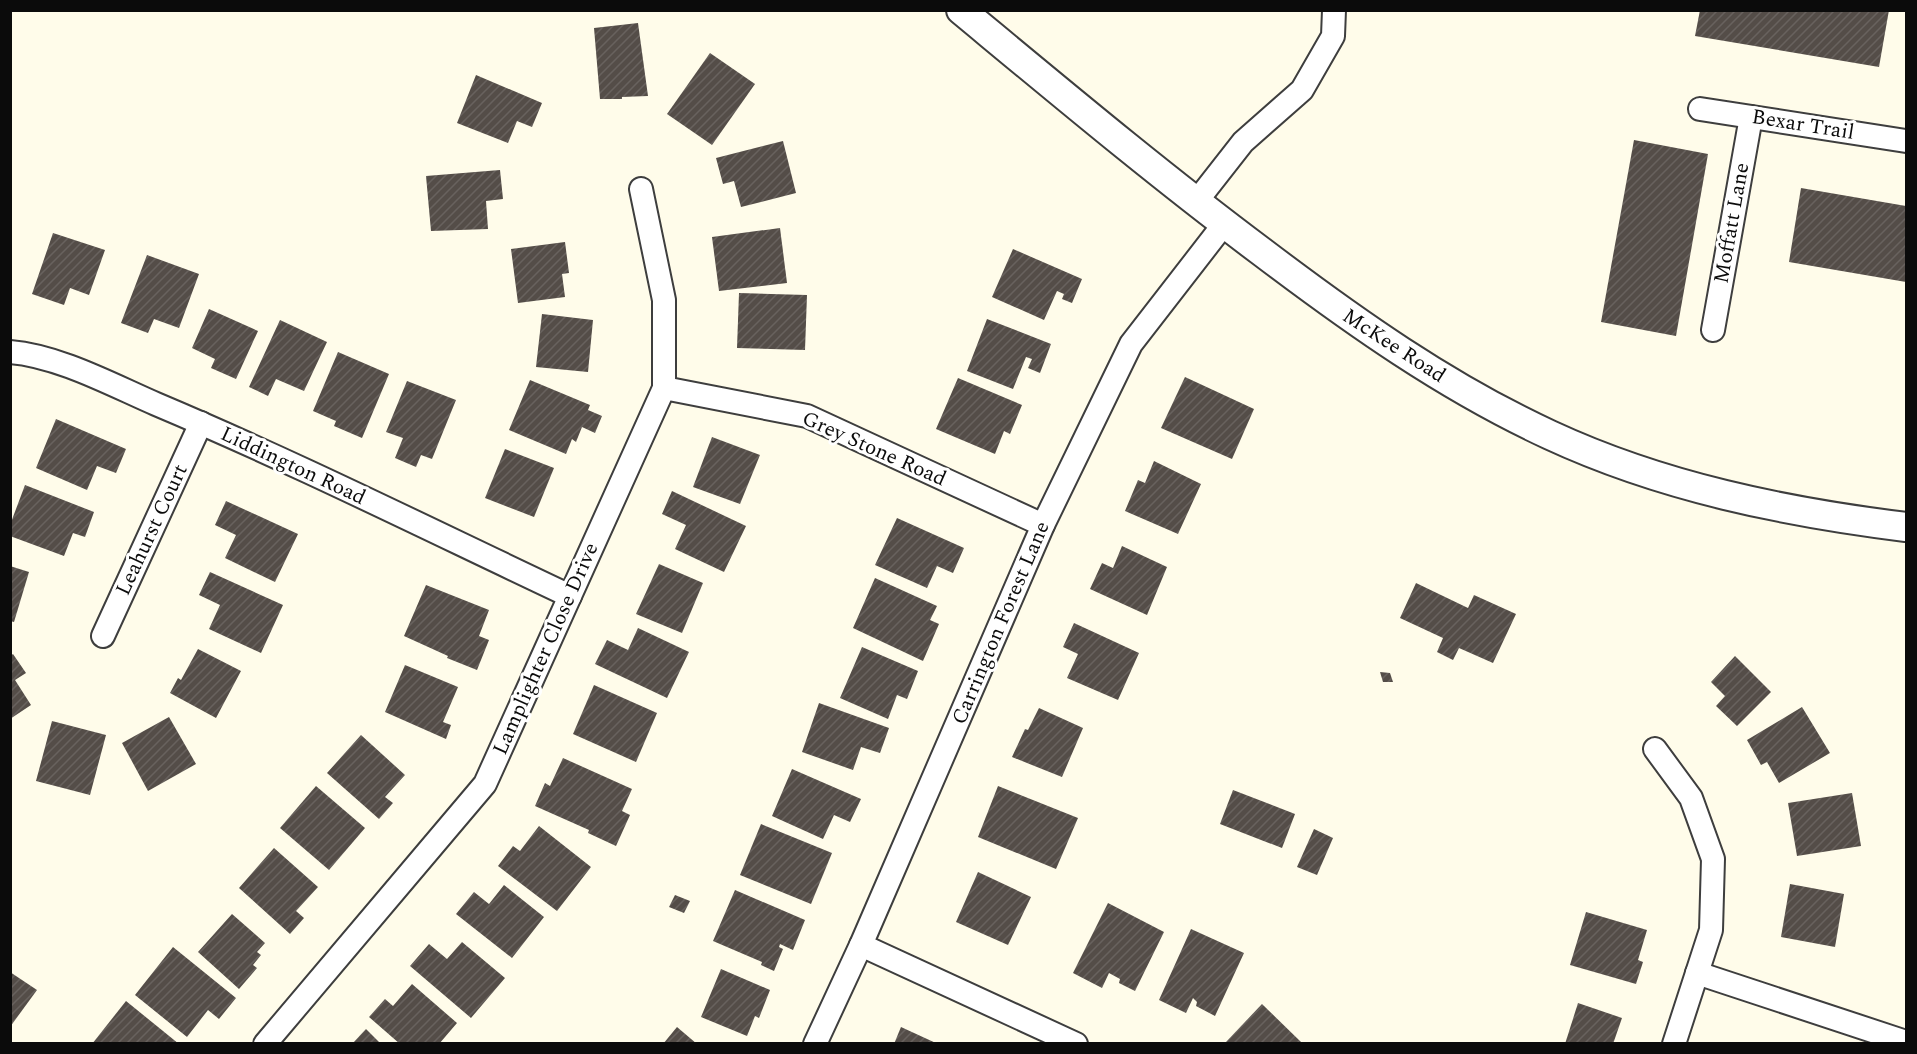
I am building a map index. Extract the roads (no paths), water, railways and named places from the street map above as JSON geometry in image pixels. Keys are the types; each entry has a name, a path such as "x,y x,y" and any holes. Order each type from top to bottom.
{"street":[{"name":"McKee Road","path":"961,10 1196,202 1346,316 1486,404 1550,435 1641,471 1724,495 1850,520 1906,527"},
{"path":"1196,202 1243,142 1302,90 1333,36 1334,10"},
{"name":"Bexar Trail","path":"1700,109 1906,141"},
{"name":"Moffatt Lane","path":"1713,330 1752,117"},
{"name":"Lamplighter Close Drive","path":"265,1044 485,784 664,388 664,300 641,189"},
{"name":"Carrington Forest Lane","path":"815,1044 861,945 1042,525 1131,344 1224,224"},
{"name":"Liddington Road","path":"10,352 24,353 63,365 201,423 570,596"},
{"name":"Grey Stone Road","path":"664,388 807,416 1042,525"},
{"name":"Leahurst Court","path":"103,636 201,423"},
{"path":"1654,749 1691,798 1713,859 1711,930 1674,1044"},
{"path":"861,945 1076,1044"},
{"path":"1697,973 1906,1042"}]}
